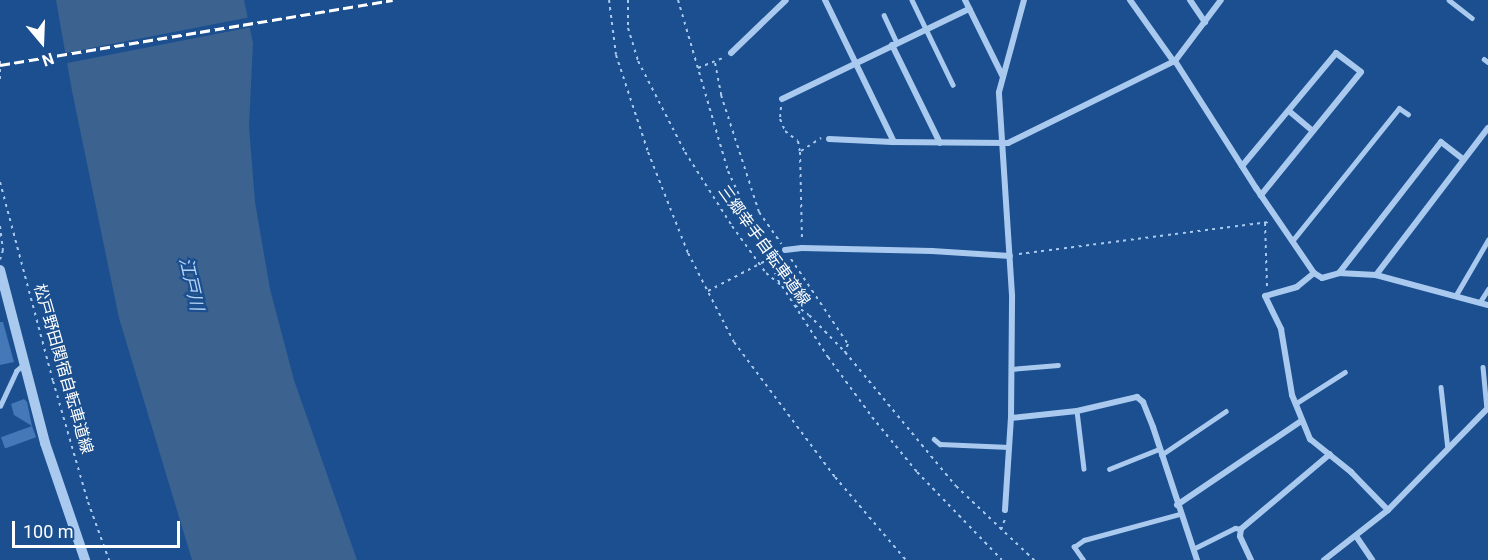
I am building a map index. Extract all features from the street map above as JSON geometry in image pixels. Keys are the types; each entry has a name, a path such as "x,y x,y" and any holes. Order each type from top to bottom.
{"street":[{"path":"731,53 786,0"},
{"path":"825,0 894,142"},
{"path":"965,0 1002,75"},
{"path":"1005,510 1011,418 1010,256 1000,144 999,92 1024,0"},
{"path":"1130,0 1174,62 1314,273 1322,278 1339,273 1376,275 1488,304"},
{"path":"1190,0 1205,22"},
{"path":"829,139 1008,143 1174,62 1221,0"},
{"path":"782,99 969,9"},
{"path":"894,44 940,143"},
{"path":"1242,166 1336,53 1361,72 1261,195"},
{"path":"1289,111 1313,131"},
{"path":"1376,275 1488,128"},
{"path":"1339,273 1441,142 1463,159"},
{"path":"785,250 802,248 932,250 1010,256"},
{"path":"0,270 45,443 84,560"},
{"path":"1314,273 1298,287 1265,296 1281,329 1288,379 1301,421 1310,439 1330,454 1388,510"},
{"path":"1011,418 1077,411 1137,397 1143,402 1197,560"},
{"path":"1324,560 1388,510 1488,408"},
{"path":"1177,505 1301,421"},
{"path":"1251,560 1240,536 1241,529 1330,454"},
{"path":"1356,536 1372,560"}],"lane":[{"path":"912,0 953,86"},
{"path":"1449,0 1472,18"},
{"path":"884,15 894,44"},
{"path":"1293,240 1399,108 1408,114"},
{"path":"1456,295 1488,240"},
{"path":"1480,302 1488,289"},
{"path":"0,406 16,371 24,364"},
{"path":"1011,369 1058,365"},
{"path":"1483,367 1488,408"},
{"path":"1296,404 1345,372"},
{"path":"1441,387 1448,449"},
{"path":"1077,411 1084,469"},
{"path":"1109,469 1160,452 1226,411"},
{"path":"934,439 940,444 1009,447"},
{"path":"1083,560 1074,547 1084,540 1180,514"},
{"path":"1193,549 1235,528 1241,529"}],"path":[{"path":"609,0 616,55 648,152 688,253 734,342 835,477 906,560"},
{"name":"三郷幸手自転車道線","path":"628,0 628,28 638,61 685,152 759,264 782,286 828,357 902,454 957,516 1002,560"},
{"path":"678,0 728,171 782,286"},
{"path":"0,61 0,81"},
{"path":"698,68 715,63 724,106 759,212 848,344 845,352"},
{"path":"782,99 780,119 785,131 798,141 800,152 802,248"},
{"path":"800,152 817,139 829,139"},
{"name":"松戸野田関宿自転車道線","path":"0,182 56,392 88,502 109,560"},
{"path":"1010,256 1280,221"},
{"path":"1265,223 1268,295"},
{"path":"0,226 3,250 0,260"},
{"path":"708,291 773,257"},
{"path":"792,303 809,315 845,352 927,453 1001,530 1034,560"},
{"path":"1001,530 1005,510"}],"water":[{"name":"江戸川","path":"56,0 244,0 253,43 249,126 255,202 270,289 294,380 357,560 192,560 119,318 72,91"}],"pier":[{"path":"251,17 253,27 63,64 62,54"}],"building":[{"path":"0,322 3,322 14,362 0,365"},
{"path":"24,399 27,402 32,426 14,415 11,404"},
{"path":"32,426 36,437 5,449 1,437"}],"railway":[{"path":"0,65 393,0"}]}
